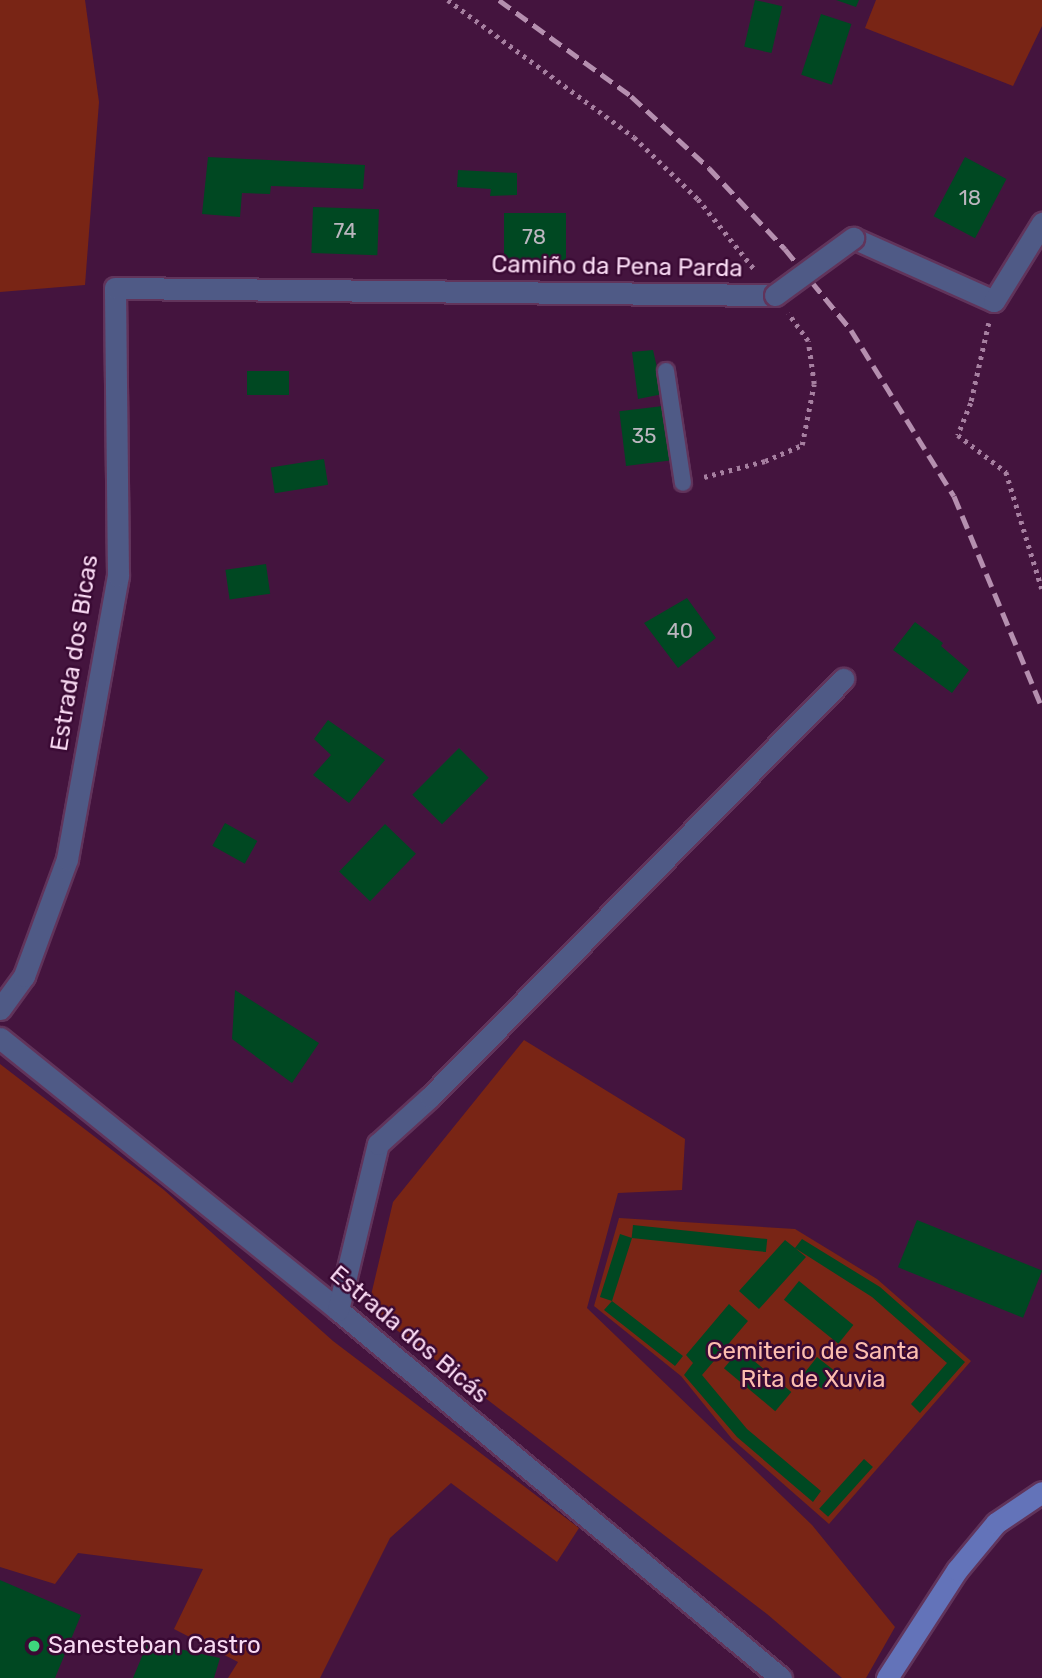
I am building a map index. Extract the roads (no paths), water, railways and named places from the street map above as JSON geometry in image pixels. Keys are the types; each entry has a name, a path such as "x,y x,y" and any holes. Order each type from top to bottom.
{"street":[{"name":"Camiño da Pena Parda","path":"116,288 775,295 853,238 994,301 1042,223"},
{"name":"Estrada dos Bicas","path":"0,1009 24,976 67,859 118,576 116,288"},
{"path":"338,1310 378,1144 430,1097 843,679"},
{"name":"Estrada dos Bicás","path":"0,1038 338,1310 781,1678"},
{"path":"887,1678 957,1570 996,1523 1042,1492"}],"lane":[{"path":"666,371 683,483"}],"railway":[{"path":"499,0 631,96 709,168 785,249 851,330 954,496 1042,707"}],"place":[{"name":"Sanesteban Castro","path":"34,1646"}],"park label":[{"name":"Cemiterio de Santa Rita de Xuvia","path":"813,1366"}]}
